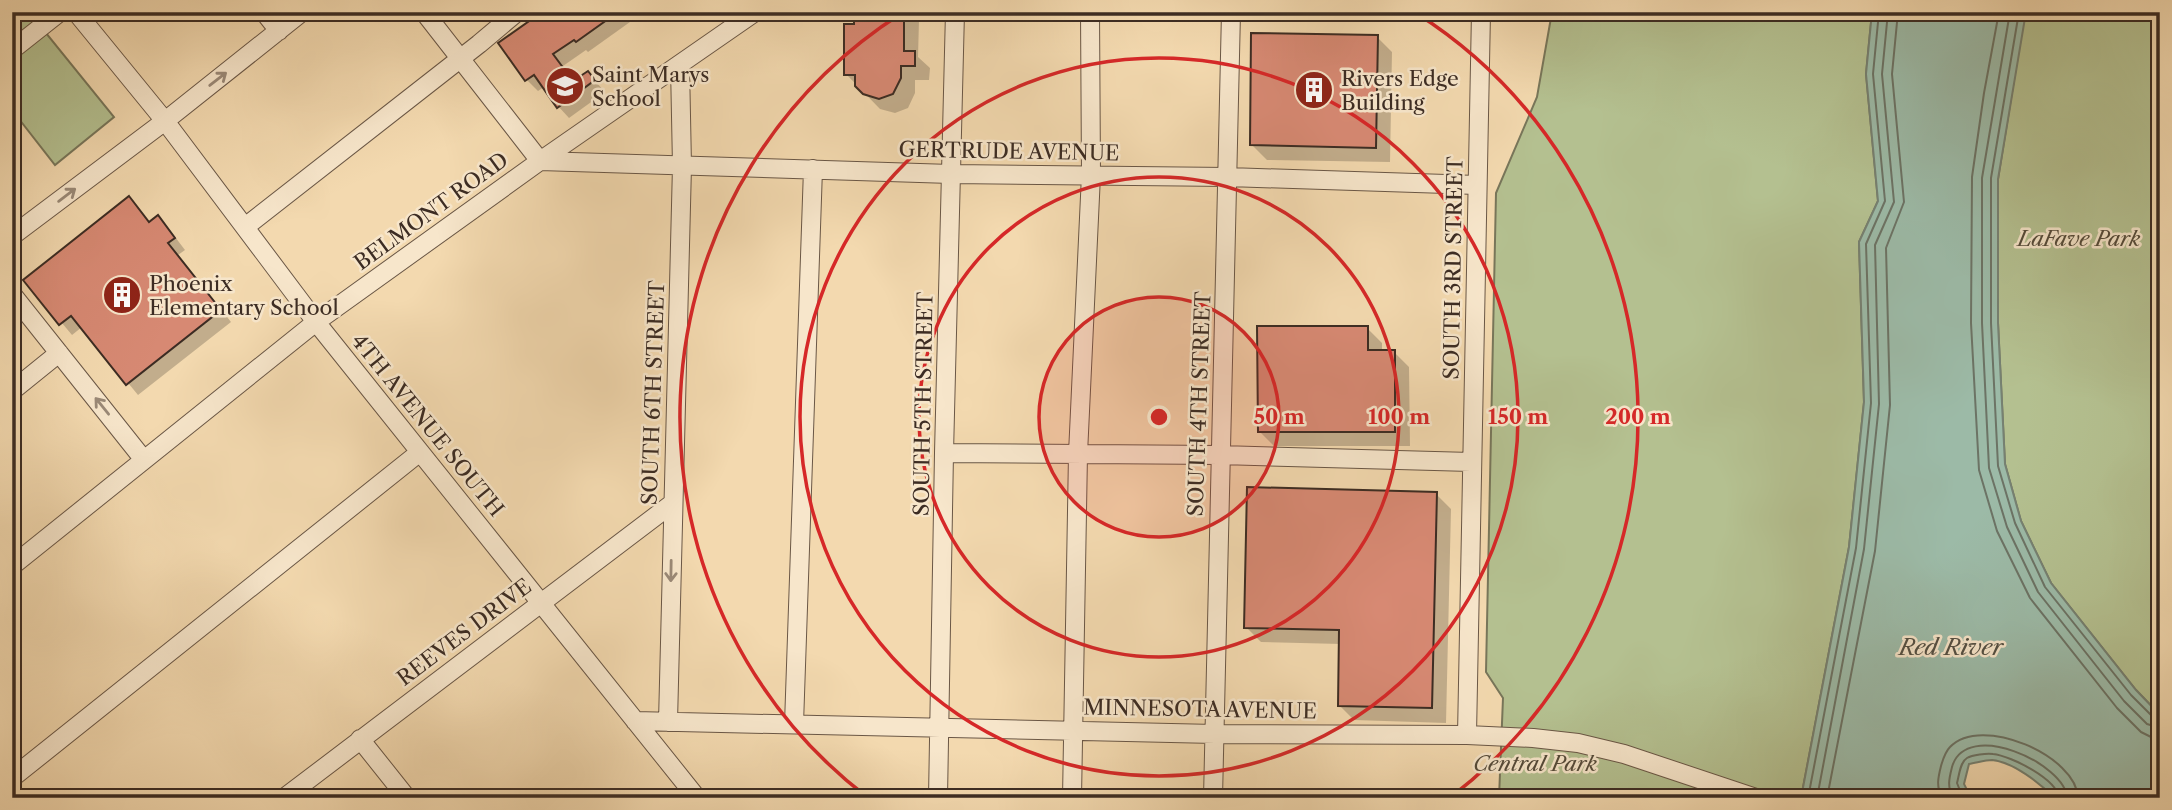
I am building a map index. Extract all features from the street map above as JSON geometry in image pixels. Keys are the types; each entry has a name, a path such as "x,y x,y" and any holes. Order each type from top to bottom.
{"street":[{"path":"12,50 60,12"},
{"name":"4TH AVENUE SOUTH","path":"76,12 165,121 316,322 697,798"},
{"path":"264,12 279,31"},
{"path":"12,236 165,121 302,12"},
{"path":"424,12 540,161"},
{"path":"245,227 517,12"},
{"name":"BELMONT ROAD","path":"12,566 316,322 540,161 755,12"},
{"name":"SOUTH 5TH STREET","path":"939,798 955,12"},
{"path":"1072,798 1078,454 1091,175 1090,12"},
{"name":"SOUTH 4TH STREET","path":"1213,798 1231,12"},
{"name":"SOUTH 3RD STREET","path":"1467,735 1481,12"},
{"name":"SOUTH 6TH STREET","path":"668,722 682,166 680,66"},
{"name":"GERTRUDE AVENUE","path":"540,161 951,174 1228,177 1477,185"},
{"path":"794,724 813,169"},
{"path":"12,294 144,460"},
{"path":"12,391 59,354"},
{"path":"12,778 420,452"},
{"path":"944,453 1220,454 1471,462"},
{"name":"REEVES DRIVE","path":"284,798 673,503"},
{"name":"MINNESOTA AVENUE","path":"635,722 1215,734 1467,735 1577,743 1624,754 1756,798"},
{"path":"360,739 407,798"}],"green space":[{"path":"12,12 29,12 114,117 55,165 12,110"},
{"name":"Central Park","path":"1552,12 1872,12 1866,74 1878,201 1859,242 1864,402 1849,547 1801,798 1499,798 1503,698 1486,672 1496,193 1537,97"},
{"name":"LaFave Park","path":"2025,12 2160,12 2160,715 2136,690 2051,583 2021,521 2005,464 1998,323 1998,179"}],"water":[{"name":"Red River","path":"1872,12 2026,12 1998,179 1998,323 2005,464 2021,521 2051,583 2136,690 2160,715 2160,798 2054,798 2026,774 1992,760 1969,764 1964,784 1971,798 1801,798 1849,547 1864,402 1859,242 1878,201 1866,74"}],"building":[{"path":"542,12 618,12 576,42 574,40 553,54 573,81 588,71 595,80 557,108 534,75 525,81 498,43"},
{"path":"854,12 904,12 904,51 915,51 915,66 901,66 901,78 893,94 879,99 863,94 855,86 855,75 844,75 844,24 854,24"},
{"name":"Rivers Edge Building","path":"1251,33 1378,35 1376,148 1250,145"},
{"name":"Phoenix Elementary School","path":"129,196 149,222 158,215 175,238 168,243 221,310 126,385 71,316 59,325 23,280"},
{"path":"1257,326 1368,326 1368,350 1395,350 1395,432 1258,432"},
{"path":"1247,487 1437,492 1432,708 1338,706 1339,630 1244,628"}],"place":[{"name":"Saint Marys School","path":"565,86"},
{"name":"Rivers Edge Building","path":"1314,90"},
{"name":"Phoenix Elementary School","path":"122,295"}]}
